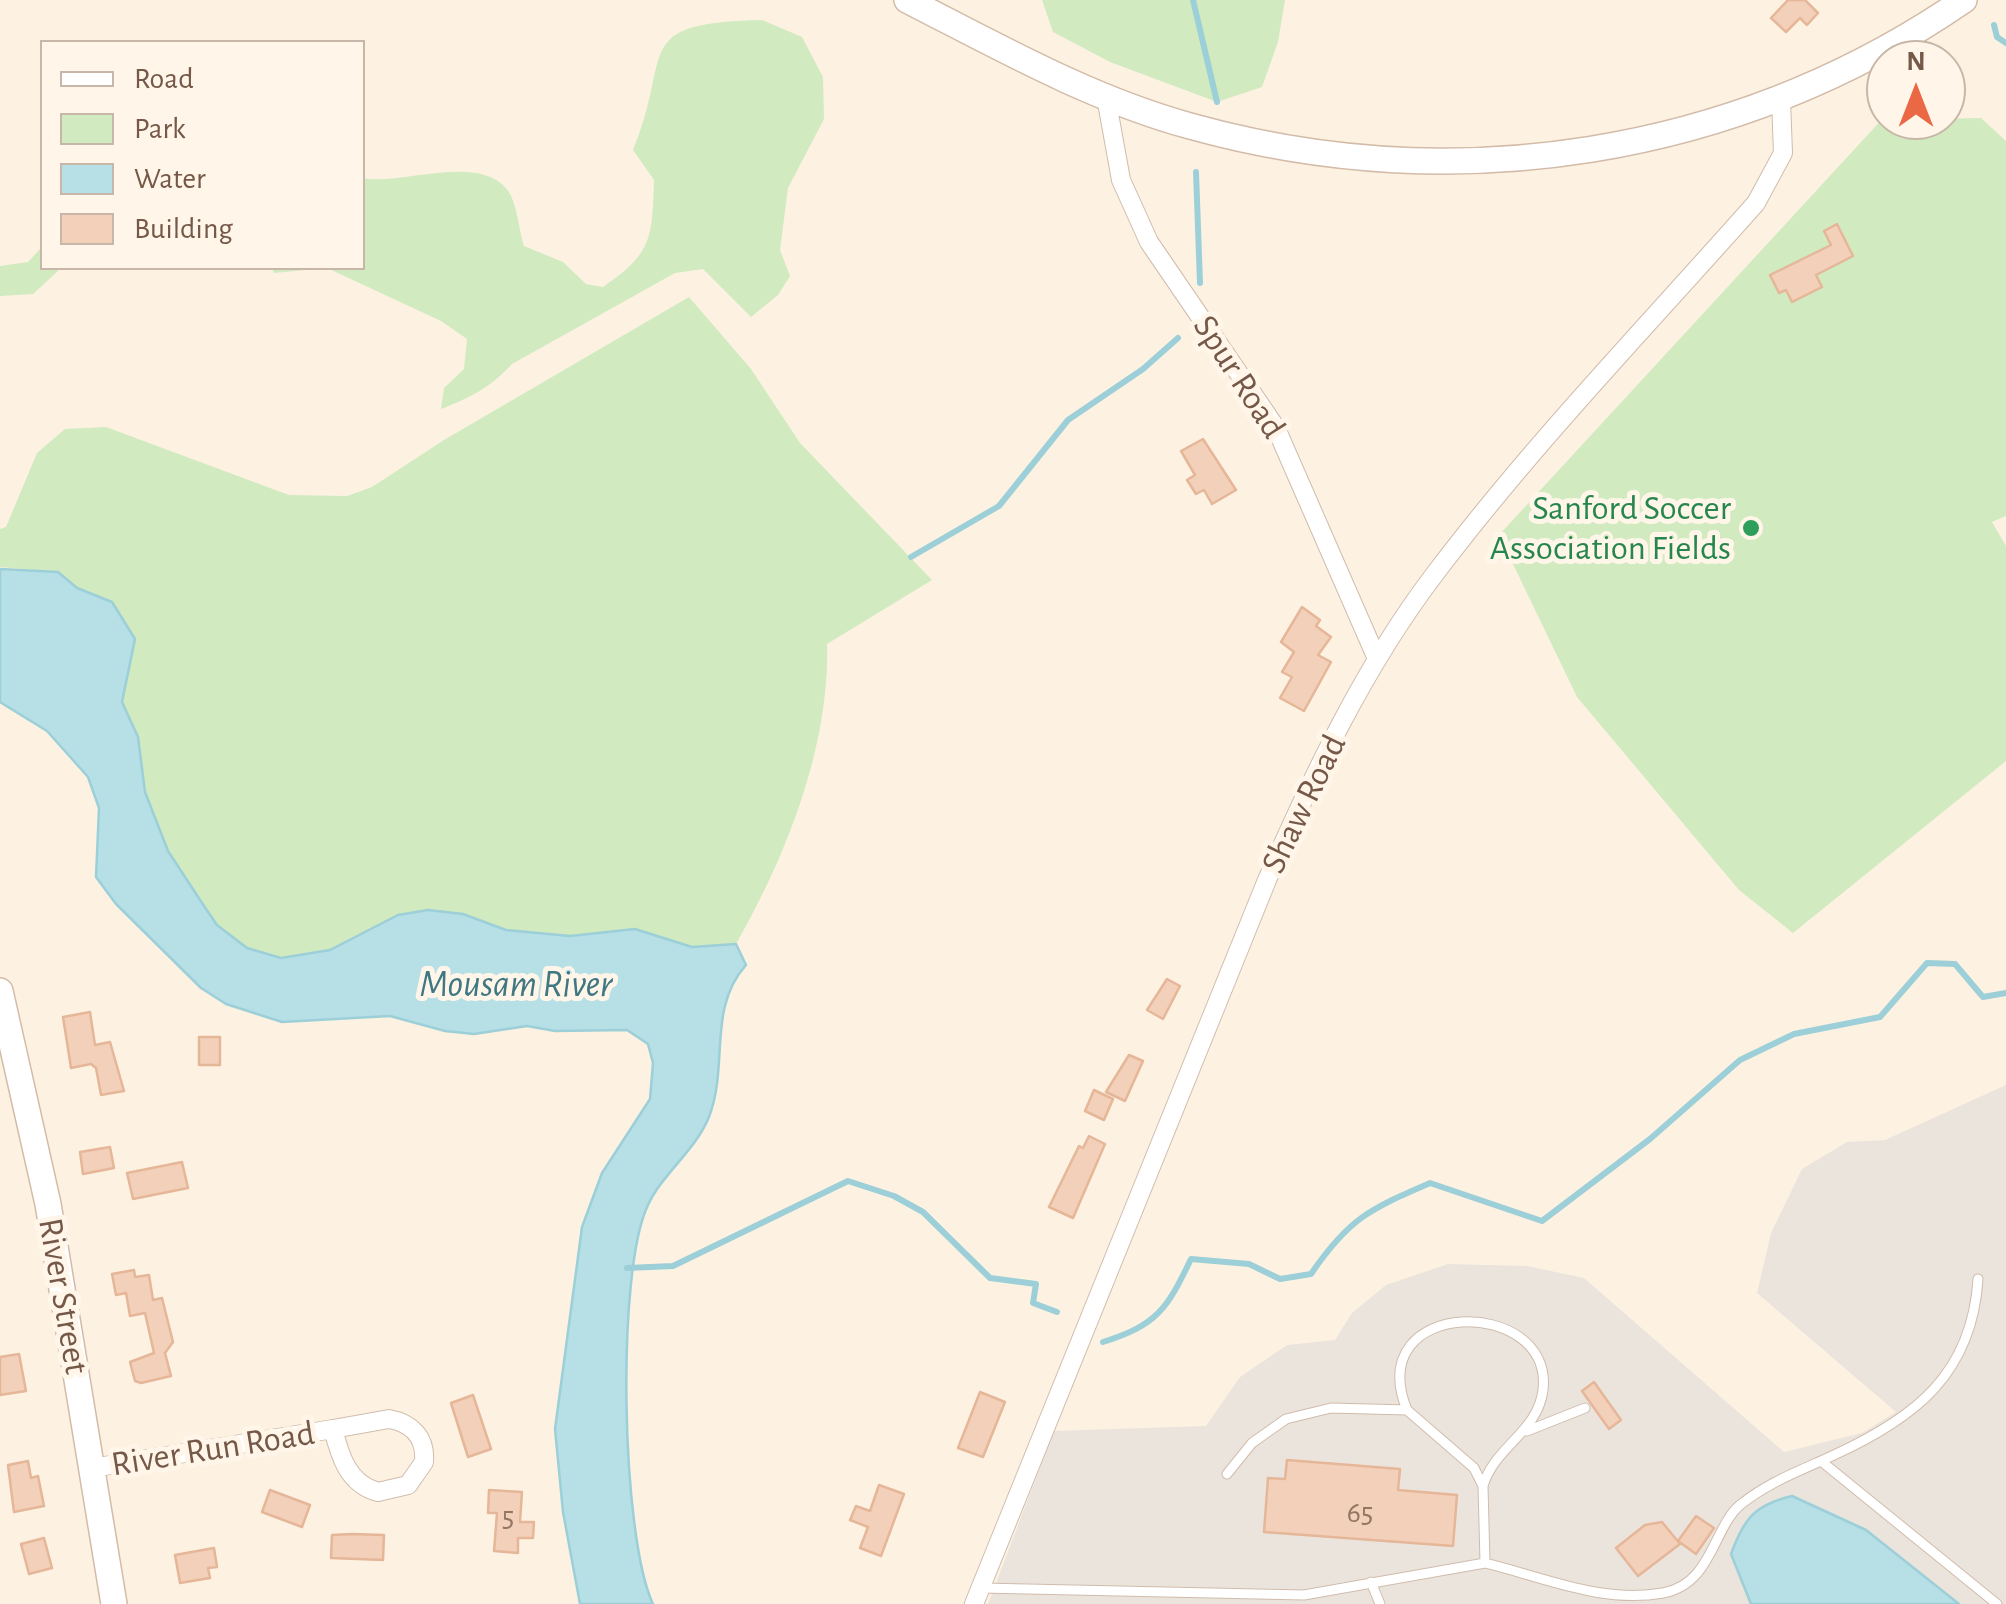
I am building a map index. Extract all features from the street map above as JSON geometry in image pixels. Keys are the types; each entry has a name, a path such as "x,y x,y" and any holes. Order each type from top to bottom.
{"main road":[{"path":"907,0 1106,97 1188,126 1289,150 1357,160 1460,164 1564,156 1666,135 1781,100 1858,64 1964,0"},
{"name":"River Street","path":"0,991 48,1204 114,1604"}],"street":[{"name":"Spur Road","path":"1106,97 1121,180 1149,242 1276,428 1377,659"},
{"name":"Shaw Road","path":"978,1596 1267,880 1298,808 1377,659 1462,540 1756,203 1782,153 1781,100"},
{"name":"River Run Road","path":"92,1468 376,1420 402,1421 420,1438 424,1462 415,1479 398,1490 368,1489 341,1458 333,1429"}],"lane":[{"path":"978,1596 1307,1600 1371,1582 1485,1563 1593,1594 1668,1593 1700,1570 1735,1509 1784,1474 1820,1460 1912,1412 1933,1391 1959,1357 1976,1314 1978,1279"},
{"path":"1483,1486 1458,1452 1407,1410 1398,1371 1408,1350 1422,1335 1448,1322 1482,1322 1511,1332 1539,1361 1543,1389 1524,1432"},
{"path":"1227,1474 1252,1443 1286,1418 1331,1408 1407,1410"},
{"path":"1485,1563 1483,1486 1498,1454 1524,1432 1584,1408"},
{"path":"1820,1460 1998,1604"},
{"path":"1371,1582 1380,1604"},
{"path":"1593,1594 1604,1604"}],"shaded area":[{"path":"2006,1085 2006,1604 988,1604 1054,1431 1206,1426 1240,1377 1287,1345 1335,1340 1352,1313 1386,1285 1448,1264 1527,1266 1584,1278 1784,1452 1862,1433 1896,1412 1757,1293 1771,1233 1802,1169 1847,1142 1885,1140"}],"green space":[{"path":"1042,0 1285,0 1278,42 1262,87 1217,102 1110,62 1053,32"},
{"path":"762,20 802,37 823,77 824,119 788,188 780,250 790,276 778,295 751,317 703,269 675,273 512,364 480,391 441,409 444,388 464,369 467,339 441,321 331,270 365,270 365,178 460,172 496,180 509,192 524,246 563,262 586,284 603,287 632,264 650,230 654,180 633,150 663,49 673,37 691,28 720,22"},
{"name":"Sanford Soccer Association Fields","path":"1966,118 1981,118 2006,141 2006,516 1992,522 2006,546 2006,761 1793,933 1739,890 1577,697 1499,535 1866,137 1866,140 1966,140"},
{"path":"40,249 40,270 58,270 33,294 0,296 0,266 28,262"},
{"path":"689,297 751,369 800,443 932,580 827,644 826,683 813,761 788,838 736,944 692,947 635,929 570,936 506,930 463,914 398,915 331,950 303,955 281,958 247,948 217,924 168,851 145,792 138,737 122,702 135,639 112,602 77,588 58,572 0,567 0,529 6,527 37,453 65,429 106,427 289,495 347,496 372,487 444,440"}],"water":[{"name":"Mousam River","path":"0,569 58,572 77,588 112,602 135,639 122,702 138,737 145,792 168,851 217,925 247,948 281,958 330,950 398,915 428,910 463,914 506,930 570,936 635,929 692,947 736,944 746,965 734,982 722,1019 718,1078 709,1117 648,1205 638,1238 631,1286 626,1404 629,1465 642,1570 653,1604 580,1604 563,1512 555,1429 582,1227 602,1173 650,1099 653,1063 648,1044 627,1030 555,1031 527,1026 474,1034 445,1031 390,1016 282,1022 226,1004 201,988 116,904 96,877 99,808 88,777 47,731 0,702"},
{"path":"1792,1496 1866,1530 1959,1604 1751,1604 1731,1554 1753,1515"}],"building":[{"path":"1788,0 1805,0 1818,13 1807,25 1800,18 1786,32 1771,18"},
{"path":"1837,224 1853,256 1816,275 1822,287 1792,302 1786,290 1779,293 1770,275 1831,245 1824,231"},
{"path":"1203,439 1236,490 1212,504 1204,490 1196,494 1187,480 1195,475 1181,451"},
{"path":"1302,607 1320,620 1316,626 1331,637 1318,655 1331,662 1304,711 1280,698 1292,677 1282,672 1294,652 1281,642"},
{"path":"1167,979 1180,986 1163,1019 1147,1010"},
{"path":"90,1012 95,1045 110,1042 124,1091 101,1095 96,1068 91,1064 71,1068 63,1017"},
{"path":"199,1037 220,1037 220,1065 199,1065"},
{"path":"1129,1055 1143,1061 1125,1101 1106,1092"},
{"path":"1094,1090 1113,1099 1104,1120 1085,1111"},
{"path":"1089,1136 1105,1144 1073,1218 1049,1207 1079,1146 1083,1148"},
{"path":"110,1147 114,1168 83,1174 80,1152"},
{"path":"182,1162 188,1188 133,1199 127,1173"},
{"path":"134,1270 135,1277 149,1275 153,1300 162,1298 173,1342 165,1353 171,1376 141,1383 135,1381 130,1362 154,1353 145,1313 130,1316 126,1293 116,1295 112,1274"},
{"path":"19,1354 26,1391 0,1395 0,1357"},
{"path":"1594,1382 1621,1420 1609,1429 1582,1391"},
{"path":"980,1392 1005,1402 983,1457 958,1448"},
{"path":"473,1395 491,1449 468,1457 451,1403"},
{"path":"1287,1460 1400,1469 1398,1490 1457,1495 1453,1546 1264,1532 1268,1478 1285,1479"},
{"path":"28,1461 31,1478 38,1476 44,1506 14,1512 8,1465"},
{"path":"879,1485 904,1494 881,1556 860,1548 868,1527 850,1520 856,1506 870,1511"},
{"path":"270,1490 310,1505 302,1527 262,1512"},
{"path":"489,1490 522,1492 520,1522 534,1522 533,1538 518,1538 518,1553 494,1551 497,1513 488,1513"},
{"path":"1696,1516 1714,1528 1696,1554 1678,1541"},
{"path":"1662,1522 1680,1544 1638,1576 1616,1548 1645,1525"},
{"path":"332,1535 384,1535 383,1560 331,1558"},
{"path":"44,1538 52,1568 29,1574 21,1544"},
{"path":"214,1548 217,1567 208,1568 210,1578 180,1583 175,1555"}],"waterway":[{"path":"1193,0 1217,102"},
{"path":"1994,25 1997,37 2006,43"},
{"path":"1196,172 1200,283"},
{"path":"911,557 999,506 1068,420 1143,369 1178,338"},
{"path":"1103,1342 1136,1329 1158,1313 1175,1291 1191,1259 1249,1264 1280,1279 1311,1274 1337,1240 1362,1217 1430,1183 1542,1221 1650,1139 1740,1060 1794,1034 1880,1017 1927,963 1955,964 1983,997 2006,993"},
{"path":"627,1268 673,1266 848,1181 894,1196 923,1212 990,1278 1036,1284 1033,1303 1057,1312"}],"place":[{"name":"Sanford Soccer Association Fields","path":"1751,528"}]}
